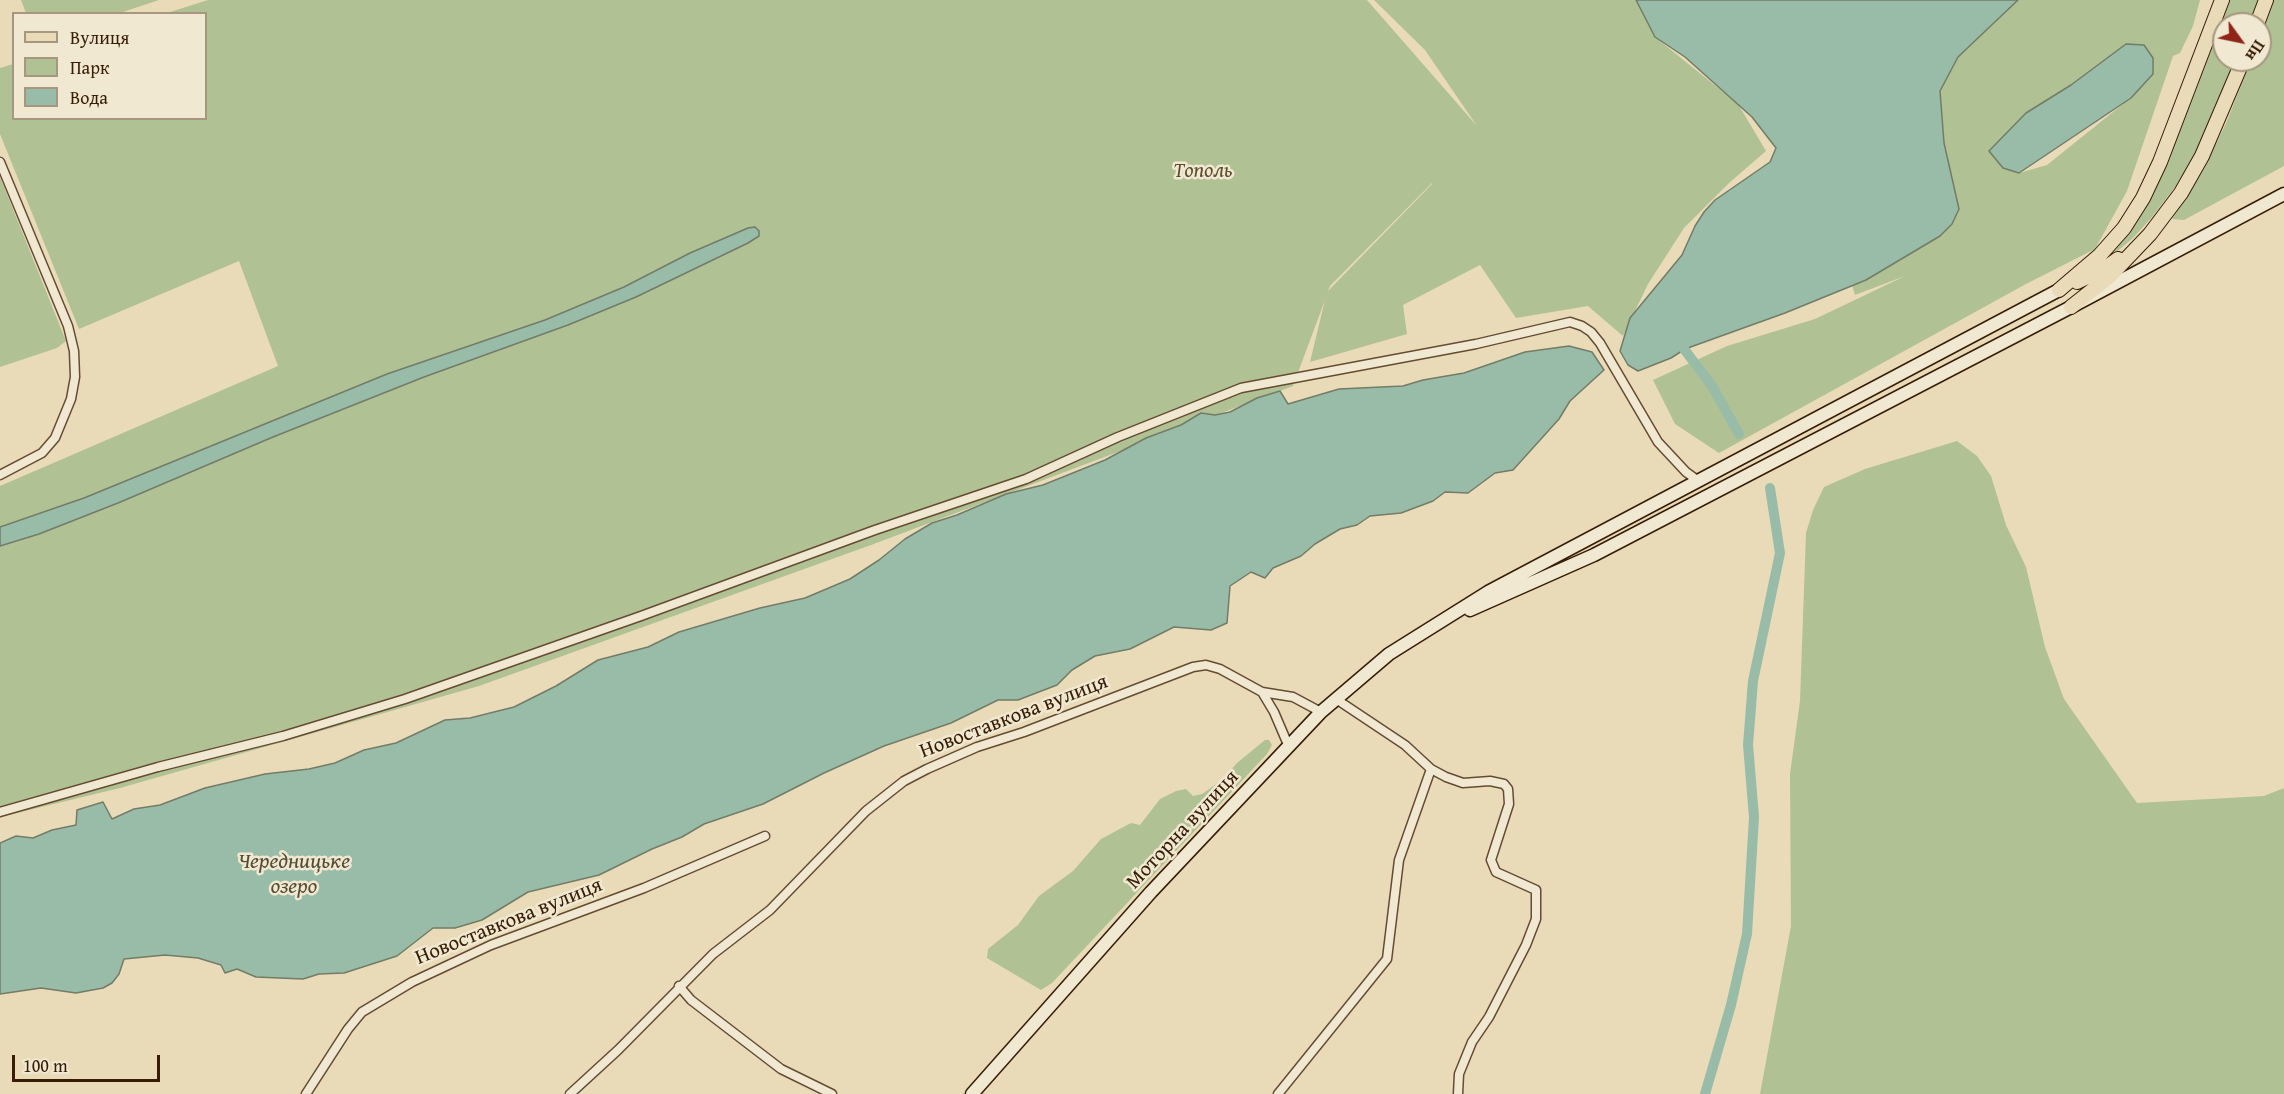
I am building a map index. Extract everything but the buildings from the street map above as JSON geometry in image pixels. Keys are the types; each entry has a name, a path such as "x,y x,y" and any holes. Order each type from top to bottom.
{"main road":[{"path":"2059,290 2100,255 2124,228 2143,198 2160,162 2222,0"},
{"path":"2071,307 2109,278 2150,234 2181,193 2202,156 2238,72"},
{"path":"2059,290 2107,267 2150,234"}],"street":[{"path":"0,162 68,326 74,351 75,377 71,399 55,438 42,453 0,475"},
{"path":"1446,620 1594,555 2284,194"},
{"path":"1446,620 1488,592 2059,290"},
{"path":"0,812 158,767 283,736 405,699 875,530 1026,479 1118,437 1241,388 1476,344 1570,322 1591,332 1658,442 1686,472 1697,480"},
{"path":"1901,373 1911,390"},
{"name":"Моторна вулиця","path":"972,1094 1151,892 1321,712 1389,654 1446,620"},
{"name":"Новоставкова вулиця","path":"570,1094 618,1050 713,954 770,910 866,811 904,781 927,769 977,747 1024,732 1193,667 1206,665 1220,669 1262,692 1293,697 1321,712"},
{"path":"1262,692 1288,747"},
{"path":"1336,699 1405,745 1431,769 1446,777 1463,783 1490,781 1504,784 1508,789 1509,804 1494,848 1492,865 1496,872 1533,888 1536,893 1536,919 1526,945 1490,1017 1472,1042 1459,1074 1458,1094"},
{"path":"1278,1094 1387,959 1399,860 1431,769"},
{"name":"Новоставкова вулиця","path":"306,1094 348,1029 362,1012 411,982 490,945 644,888 765,836"},
{"path":"679,986 691,1000 781,1069 832,1094"}],"green space":[{"path":"21,0 159,0 123,12 26,12"},
{"name":"Тополь","path":"208,0 1367,0 1477,126 1425,50 1374,0 1636,0 1655,37 1738,104 1766,151 1729,183 1684,228 1648,284 1623,336 1588,306 1516,318 1480,265 1403,305 1407,334 1310,362 1325,300 1293,386 871,545 479,686 120,788 0,817 0,486 278,366 239,261 79,329 0,134 0,68 12,64 12,120 207,120 207,12 170,12","holes":["1432,183 1432,184 1328,291 1330,286"]},
{"path":"2018,0 2200,0 2193,26 2180,53 2173,56 2127,191 2095,249 2026,284 1719,453 1675,424 1653,380 1727,346 1815,319 1905,276 1855,295 1852,285 1940,236 1959,209 1944,143 1940,91 1958,57","holes":["2126,44 2153,74 2123,104 2047,165 2019,173 2003,168 2071,85"]},
{"path":"2229,0 2258,0 2254,12 2224,12"},
{"path":"2273,0 2284,0 2284,166 2184,220 2172,219 2204,169 2227,121 2246,72 2272,72 2272,12 2269,12"},
{"path":"2212,43 2212,72 2230,72 2196,152 2175,187 2152,217 2133,238 2107,260 2153,193"},
{"path":"0,177 66,341 57,348 0,367"},
{"path":"1957,441 1977,456 1991,476 2006,525 2026,567 2045,647 2064,699 2137,803 2264,796 2284,788 2284,1094 1760,1094 1791,926 1790,774 1800,701 1806,533 1813,510 1824,487 1865,469"},
{"path":"1265,740 1269,740 1272,745 1267,754 1052,983 1041,990 987,958 988,949 1018,925 1039,896 1073,871 1101,839 1131,823 1140,825 1160,799 1176,791 1186,789 1193,796 1202,794 1222,780 1237,763"}],"water":[{"path":"1636,0 2018,0 1958,57 1940,91 1944,143 1959,209 1952,224 1940,236 1866,280 1785,313 1685,349 1671,358 1638,371 1628,365 1620,351 1630,318 1682,255 1704,212 1715,200 1770,162 1776,148 1752,117 1685,57 1655,37"},
{"path":"2126,44 2144,45 2153,58 2153,74 2131,98 2019,173 2003,168 1989,151 2026,113 2071,85"},
{"path":"755,227 759,231 759,236 748,243 636,297 568,325 424,377 39,534 0,546 0,527 84,498 387,374 545,320 624,287 690,253"},
{"name":"Чередницьке озеро","path":"1569,346 1592,352 1604,370 1570,401 1559,419 1513,470 1495,473 1468,493 1445,492 1433,501 1401,513 1370,516 1357,525 1340,529 1315,544 1301,556 1273,568 1265,578 1251,572 1230,586 1227,623 1211,630 1174,627 1130,649 1095,656 1072,670 1057,685 1018,700 998,700 951,723 884,746 763,804 704,824 682,837 599,875 528,892 482,920 455,928 433,928 397,956 344,973 319,974 303,979 256,977 237,969 225,973 221,965 198,958 165,955 124,959 119,974 112,983 103,988 76,993 41,988 0,994 0,843 16,836 33,838 52,830 76,825 77,810 103,802 112,819 134,809 160,805 205,788 265,774 309,769 335,763 364,750 396,743 445,720 470,718 514,707 556,686 598,660 648,647 679,632 760,608 805,598 850,579 905,539 932,523 1006,494 1043,485 1105,460 1146,438 1181,425 1201,413 1215,415 1230,412 1257,398 1280,391 1288,404 1339,389 1403,386 1464,373 1525,352"}],"waterway":[{"path":"1684,349 1712,386 1739,434"},
{"path":"1705,1094 1731,1005 1747,934 1754,817 1748,745 1753,681 1780,553 1770,488"}]}
